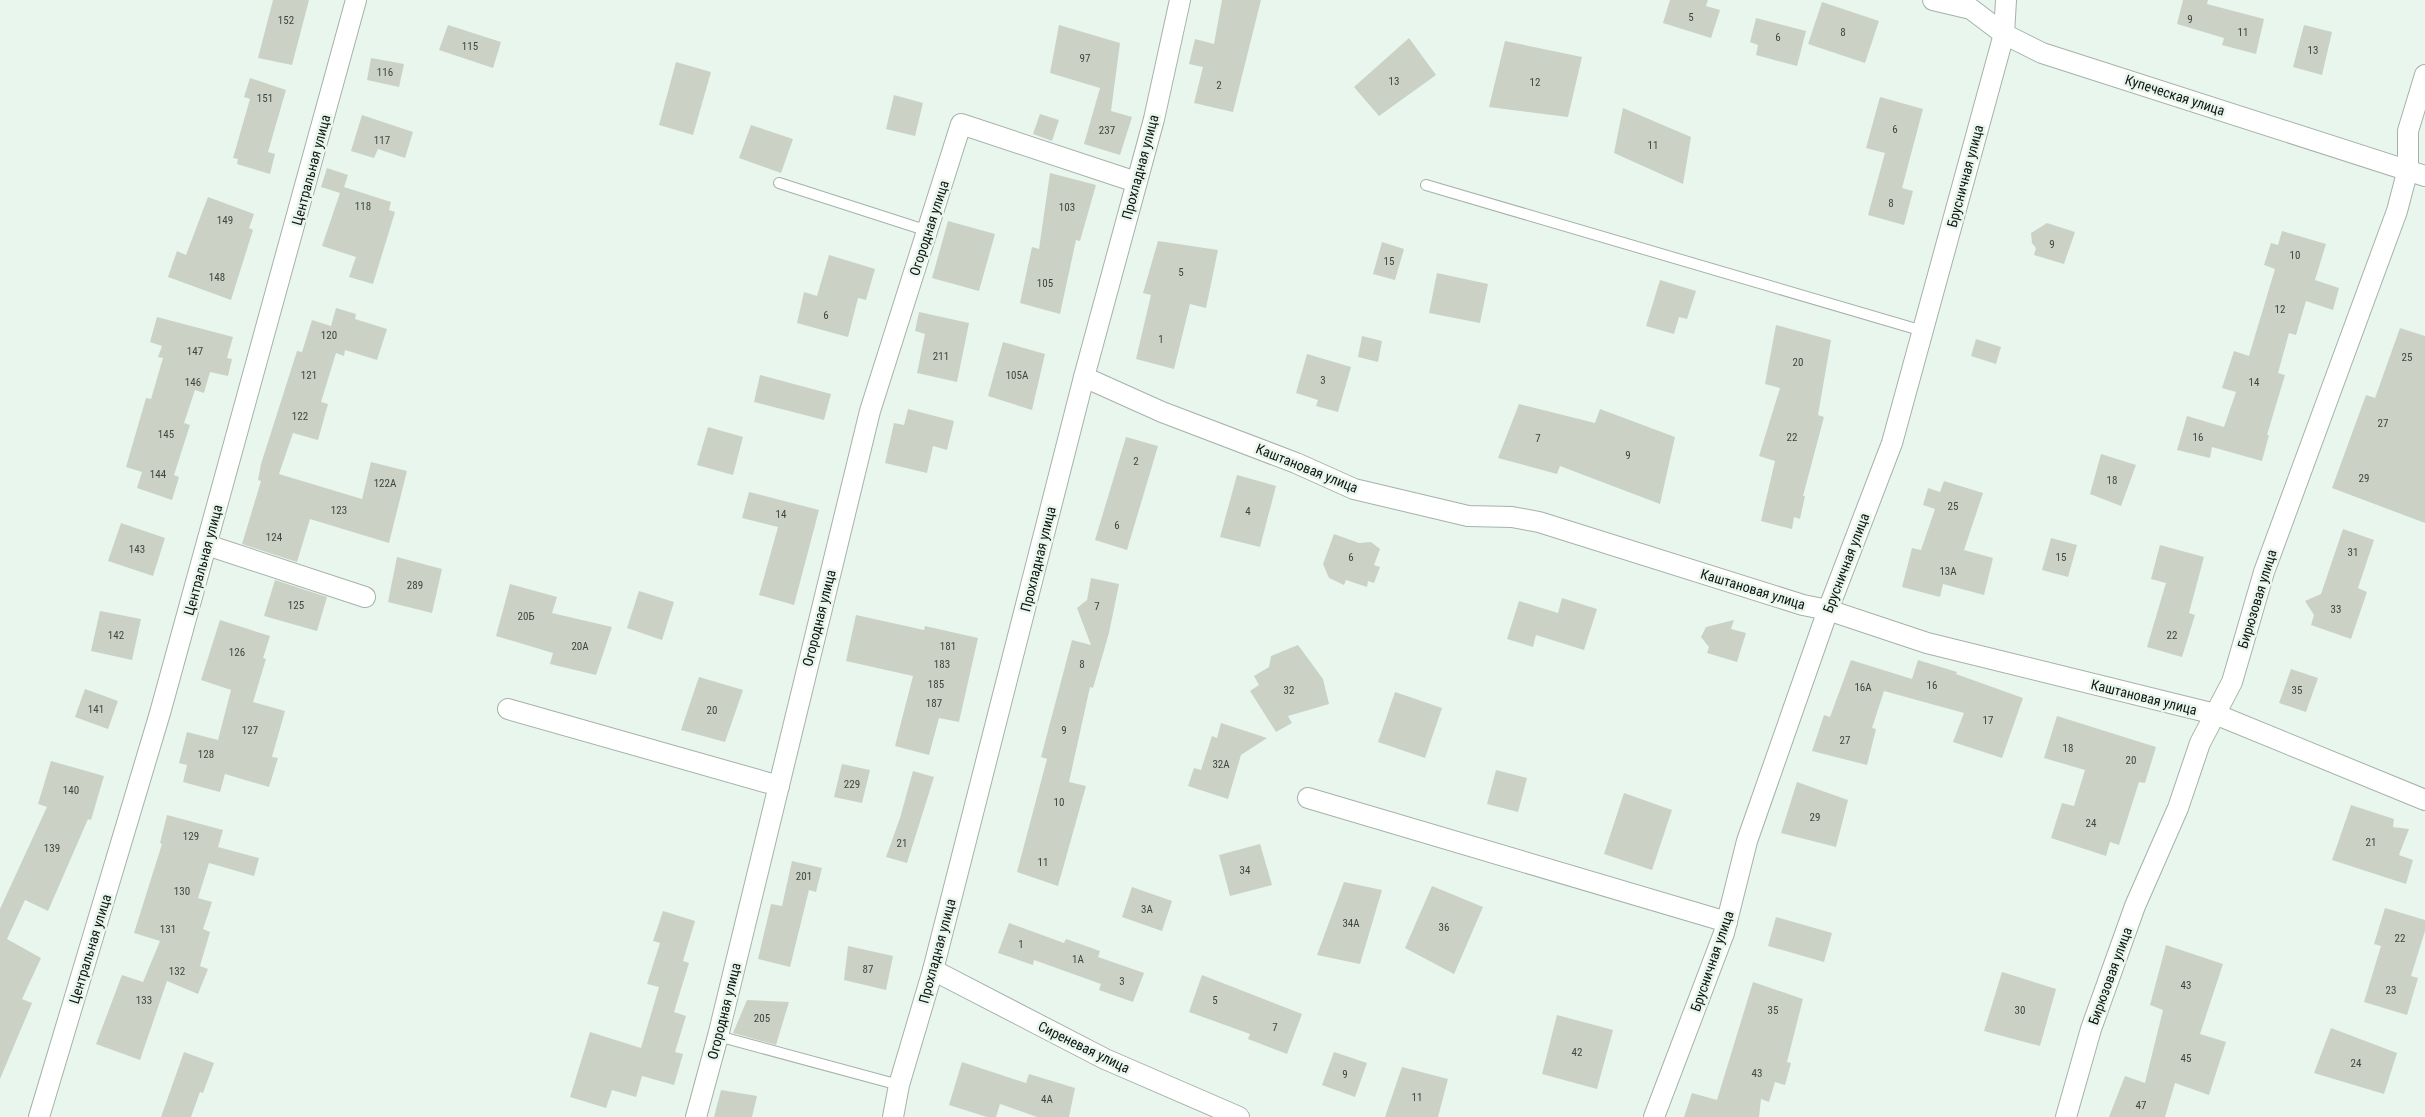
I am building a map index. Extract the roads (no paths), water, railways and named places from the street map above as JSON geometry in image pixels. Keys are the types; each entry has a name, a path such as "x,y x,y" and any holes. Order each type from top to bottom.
{"street":[{"name":"Центральная улица","path":"39,1117 160,713 356,0"},
{"name":"Прохладная улица","path":"893,1117 899,1085 933,970 1084,377 1154,119 1180,0"},
{"name":"Купеческая улица","path":"1933,0 1971,9 2004,34 2042,53 2416,172"},
{"name":"Брусничная улица","path":"1654,1117 1727,922 1747,841 1828,610 1892,443 2004,34 2006,0"},
{"name":"Бирюзовая улица","path":"2066,1117 2091,1029 2135,906 2178,808 2200,743 2232,682 2264,572 2397,211 2416,172 2408,131 2425,75"},
{"name":"Огородная улица","path":"696,1117 718,1036 870,411 961,124 1136,182"},
{"name":"Каштановая улица","path":"1084,377 1162,412 1296,462 1354,489 1468,516 1512,517 1539,522 1803,605 1828,610 1927,643 2215,714 2425,800"},
{"path":"207,545 365,597"},
{"path":"508,709 779,786"},
{"path":"1308,798 1727,922"},
{"name":"Сиреневая улица","path":"933,970 1105,1059 1239,1117"}],"lane":[{"path":"778,183 928,231"},
{"path":"1426,185 1923,331"},
{"path":"718,1036 899,1085"}]}
